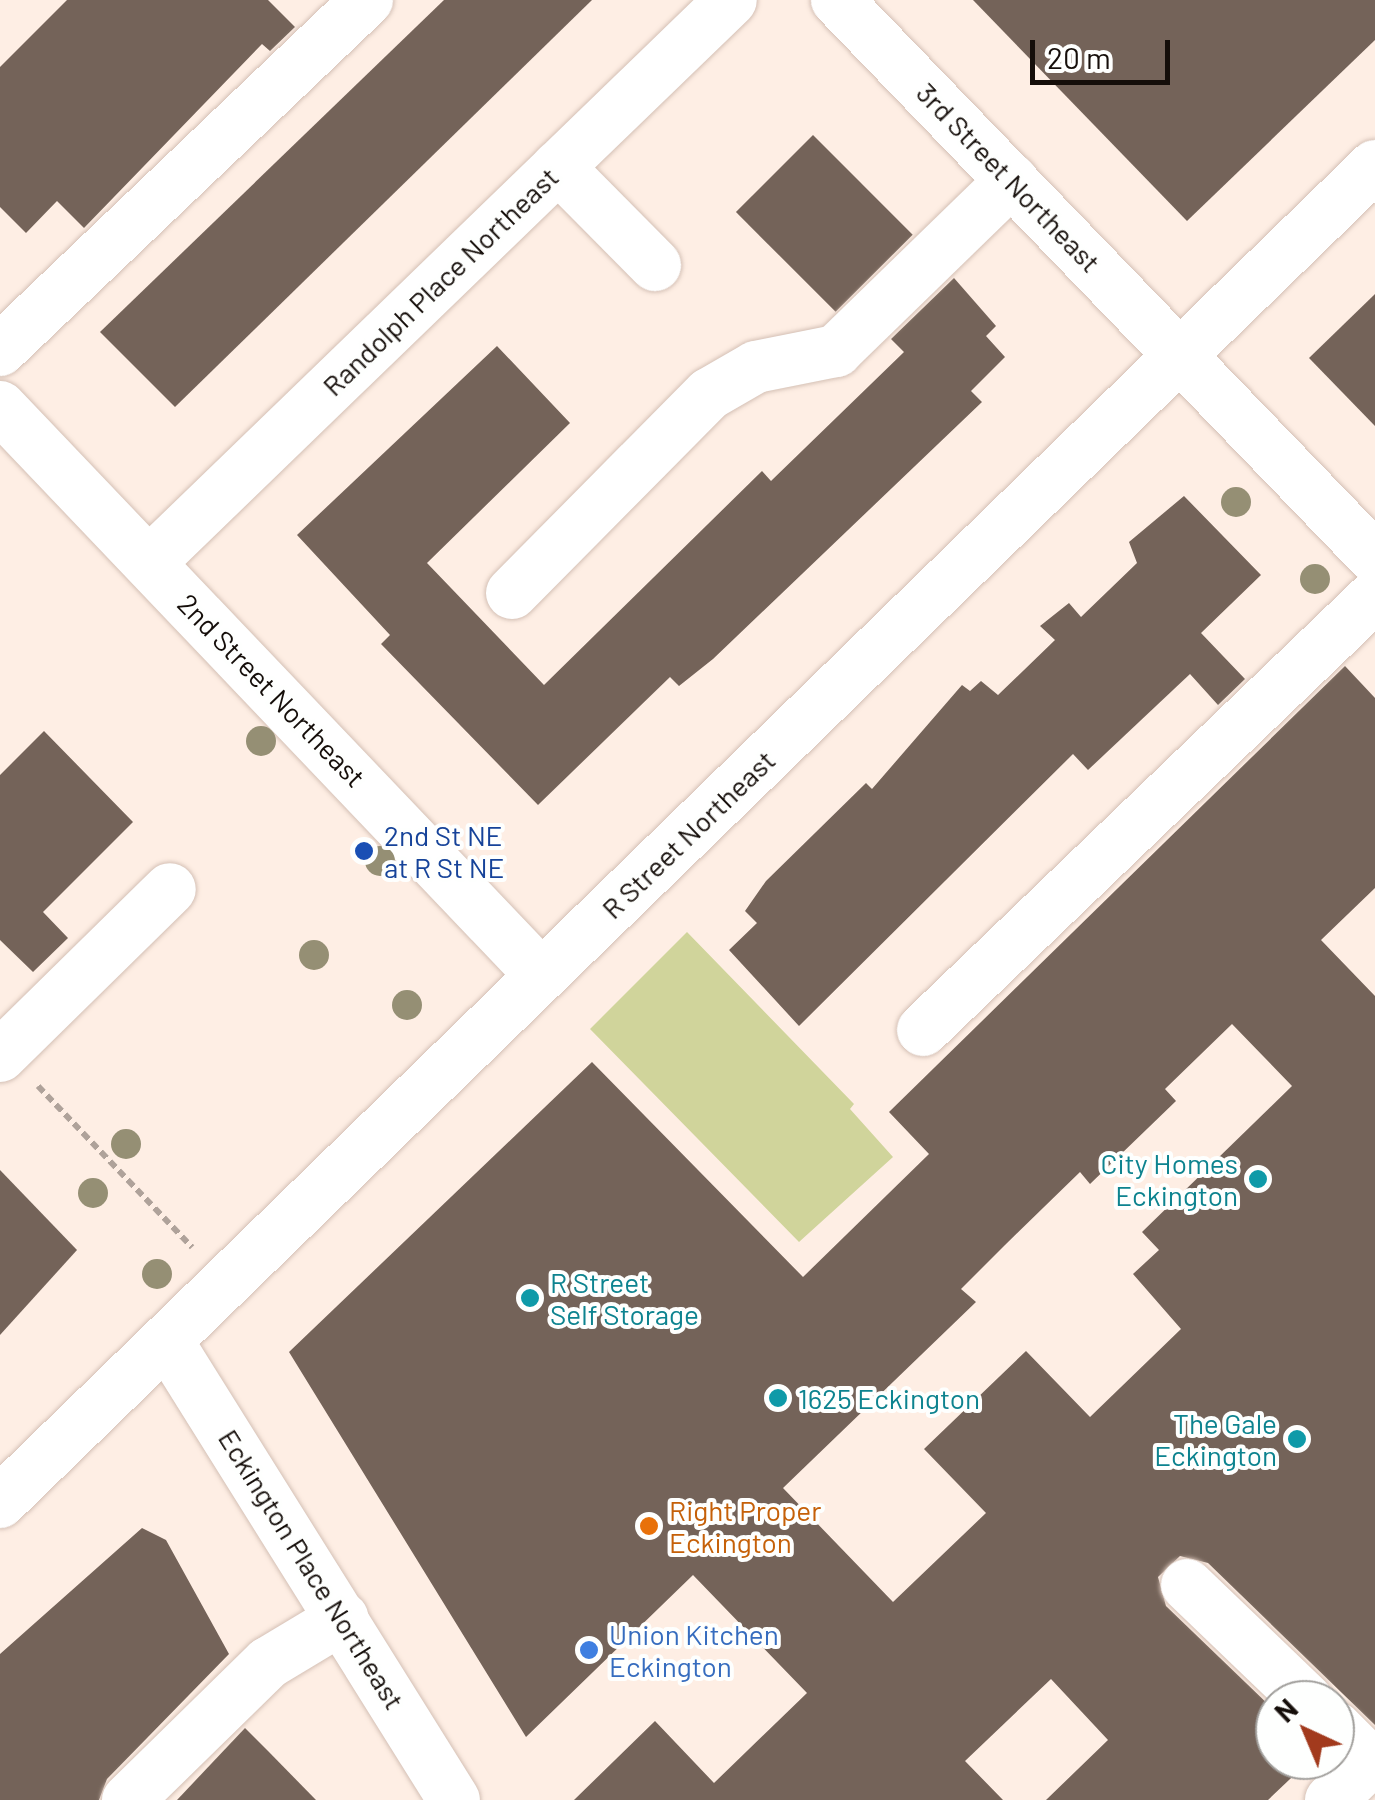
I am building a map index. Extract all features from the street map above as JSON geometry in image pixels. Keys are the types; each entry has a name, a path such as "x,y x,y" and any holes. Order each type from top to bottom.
{"street":[{"path":"0,350 366,0"},
{"name":"Randolph Place Northeast","path":"150,562 731,0"},
{"name":"3rd Street Northeast","path":"837,0 1375,558"},
{"name":"R Street Northeast","path":"0,1502 1375,166"},
{"path":"558,168 655,265"},
{"path":"512,593 710,394 756,367 836,351 1012,180"},
{"name":"2nd Street Northeast","path":"0,408 541,975"},
{"path":"922,1030 1375,596"},
{"path":"2,1051 170,889"},
{"name":"Eckington Place Northeast","path":"166,1341 454,1800"},
{"path":"1187,1585 1286,1680"},
{"path":"128,1800 268,1663 343,1618"},
{"path":"1331,1800 1360,1749"}],"path":[{"path":"2,1051 199,1255"}],"green space":[{"path":"687,932 854,1104 850,1109 893,1157 799,1242 590,1029"}],"building":[{"path":"67,0 268,0 295,27 270,51 262,44 84,228 57,201 26,233 0,207 0,67"},
{"path":"444,0 592,0 175,407 100,332"},
{"path":"973,0 1375,0 1375,40 1187,221"},
{"path":"813,135 913,235 836,312 736,212"},
{"path":"954,278 996,326 986,336 1005,357 971,391 982,402 713,659 679,686 670,677 538,805 381,644 390,635 297,535 497,346 570,423 427,563 544,685 762,471 771,481 904,352 891,339"},
{"path":"1375,294 1375,426 1309,358"},
{"path":"1184,496 1261,575 1201,633 1245,679 1218,705 1190,674 1088,770 1073,754 799,1026 729,950 757,923 745,911 766,881 866,783 872,789 962,685 970,691 981,681 998,695 1055,640 1040,626 1069,603 1081,617 1137,563 1129,542"},
{"path":"1345,666 1375,698 1375,888 1321,940 1375,996 1375,1725 1355,1706 1355,1680 1329,1680 1208,1563 1180,1556 1158,1577 1166,1606 1255,1692 1255,1780 1289,1780 1268,1800 1046,1800 1108,1740 1051,1679 965,1761 1003,1800 574,1800 655,1721 714,1783 807,1693 693,1575 526,1737 289,1352 592,1062 803,1277 929,1154 889,1112","holes":["1232,1024 1292,1086 1142,1232 1159,1250 1133,1274 1181,1329 1090,1417 1026,1351 924,1449 986,1513 893,1602 783,1488 976,1302 961,1289 1005,1245 1080,1172 1090,1184 1176,1101 1165,1089"]},
{"path":"44,731 133,822 43,912 68,938 33,972 0,940 0,775"},
{"path":"0,1170 77,1250 0,1335"},
{"path":"142,1528 166,1540 229,1654 107,1779 99,1800 0,1800 0,1654"},
{"path":"245,1728 268,1751 316,1800 177,1800"}],"place":[{"name":"2nd St NE at R St NE","path":"364,851"},
{"name":"City Homes Eckington","path":"1258,1179"},
{"name":"R Street Self Storage","path":"530,1298"},
{"name":"1625 Eckington","path":"778,1398"},
{"name":"The Gale Eckington","path":"1297,1439"},
{"name":"Right Proper Eckington","path":"649,1526"},
{"name":"Union Kitchen Eckington","path":"589,1650"}]}
